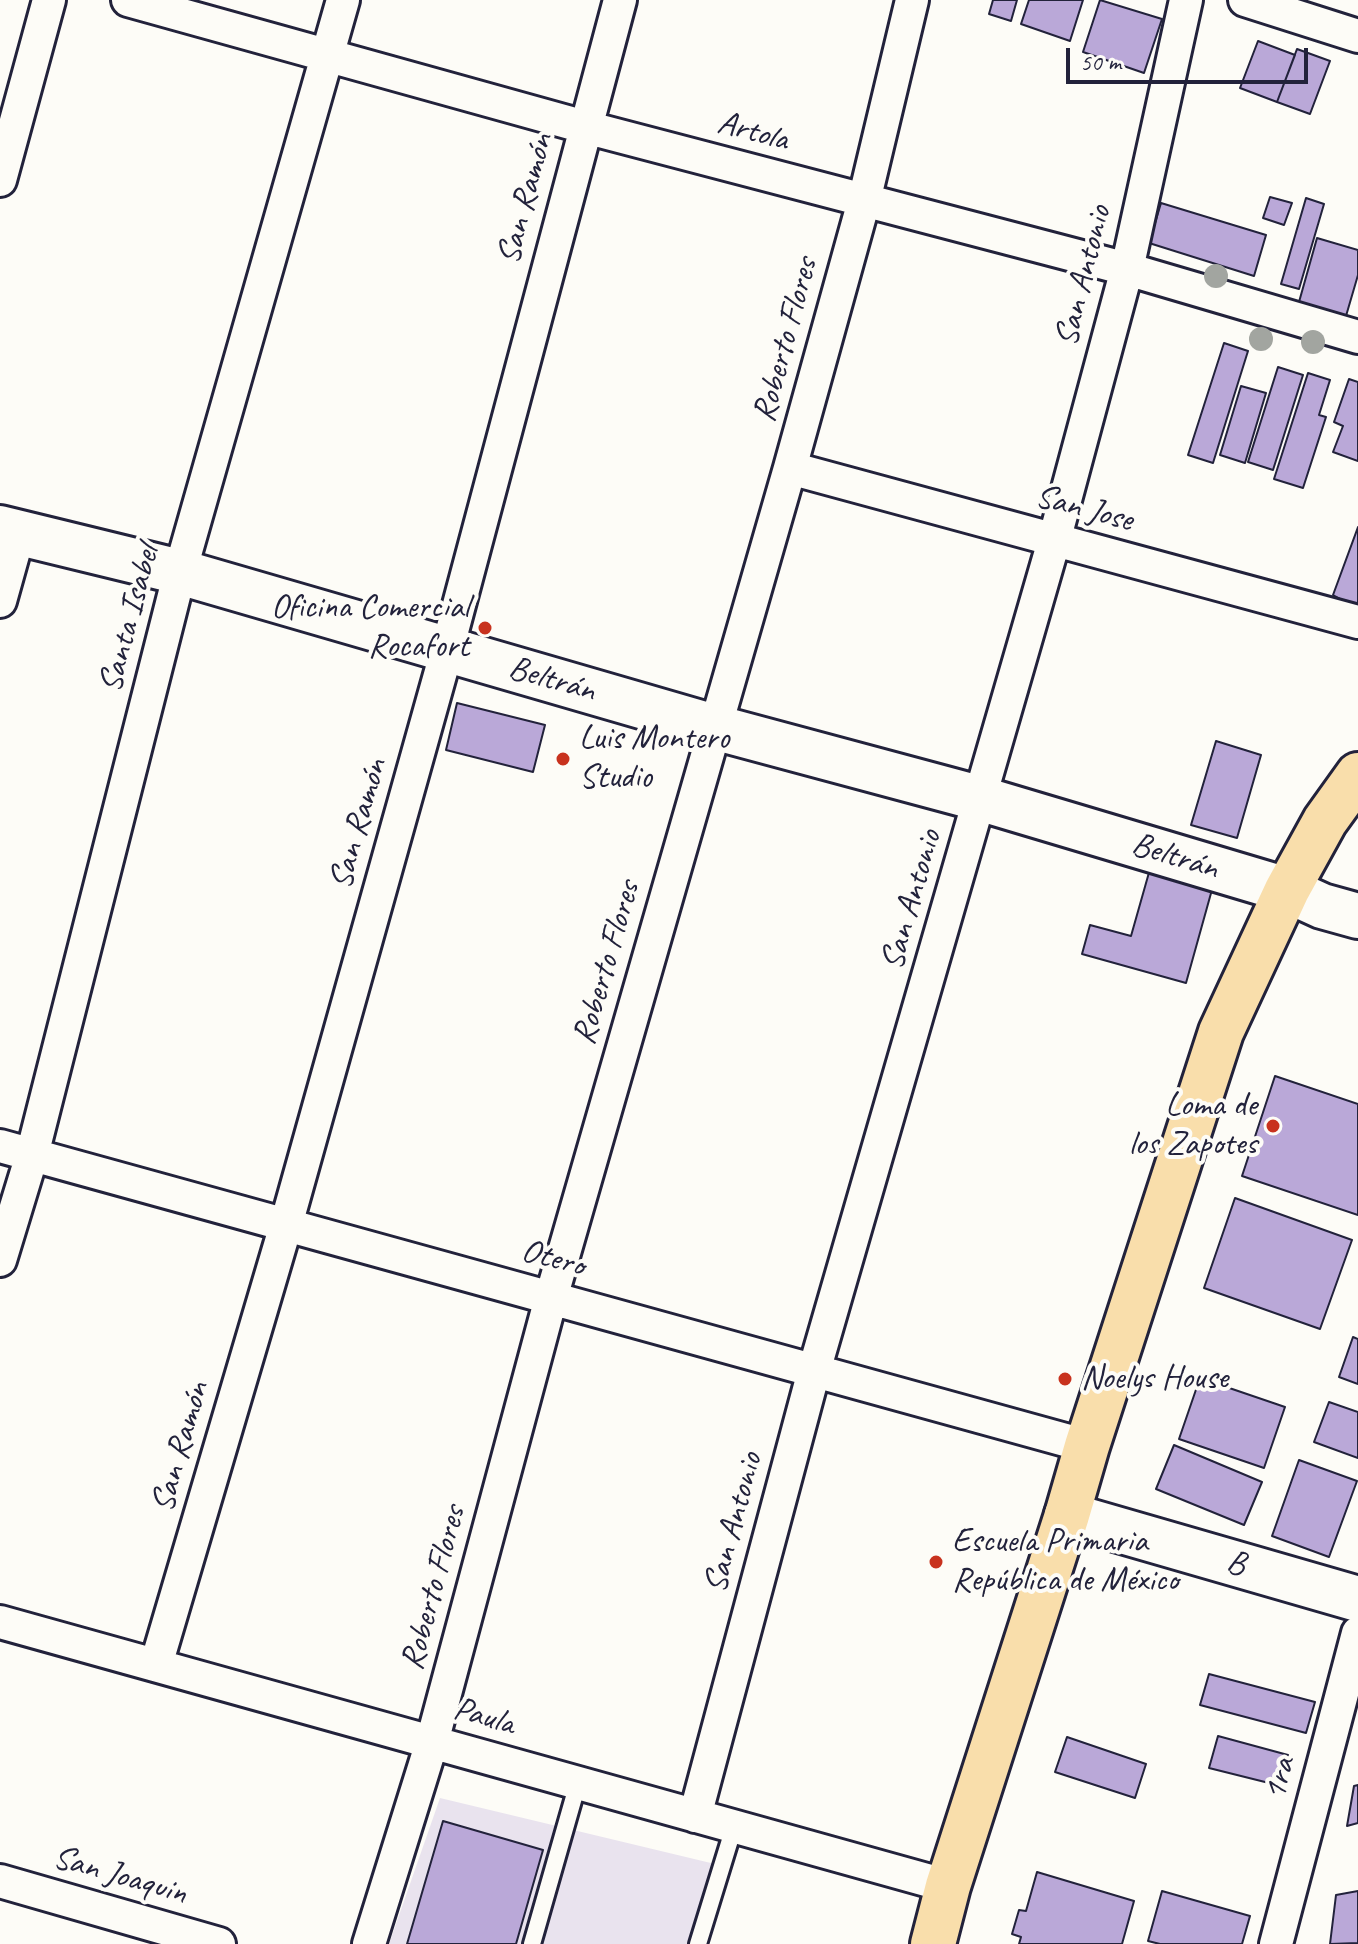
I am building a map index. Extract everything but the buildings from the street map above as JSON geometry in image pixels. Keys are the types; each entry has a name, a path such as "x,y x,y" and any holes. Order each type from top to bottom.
{"main road":[{"path":"933,1944 948,1886 1221,1032 1287,890 1325,821 1358,775"}],"street":[{"path":"0,180 49,0"},
{"name":"Artola","path":"128,0 585,127 1127,269 1358,337"},
{"name":"Santa Isabel","path":"0,1260 32,1155 180,572 343,0"},
{"name":"San Ramón","path":"156,1665 286,1225 447,650 620,0"},
{"name":"Roberto Flores","path":"369,1944 432,1742 551,1298 790,468 864,201 912,0"},
{"name":"San Antonio","path":"695,1816 814,1371 982,799 1054,541 1127,269 1186,0"},
{"path":"1245,0 1358,36"},
{"name":"San Jose","path":"790,468 1358,622"},
{"path":"0,601 9,530"},
{"name":"Beltrán","path":"9,530 180,572 714,727 982,799 1287,890 1322,906 1358,916"},
{"name":"Otero","path":"0,1146 1087,1446"},
{"name":"B","path":"1067,1515 1358,1599"},
{"name":"Paula","path":"0,1622 948,1886"},
{"name":"1ra","path":"1276,1944 1358,1633"},
{"name":"San Joaquin","path":"0,1881 219,1944"}],"lane":[{"path":"532,1944 578,1783"},
{"path":"698,1944 734,1827"}],"shaded area":[{"path":"440,1798 715,1864 690,1944 389,1944"}],"place":[{"name":"Oficina Comercial Rocafort","path":"485,628"},
{"name":"Luis Montero Studio","path":"563,759"},
{"name":"Loma de los Zapotes","path":"1273,1126"},
{"name":"Noelys House","path":"1065,1379"},
{"name":"Escuela Primaria República de México","path":"936,1562"}]}
